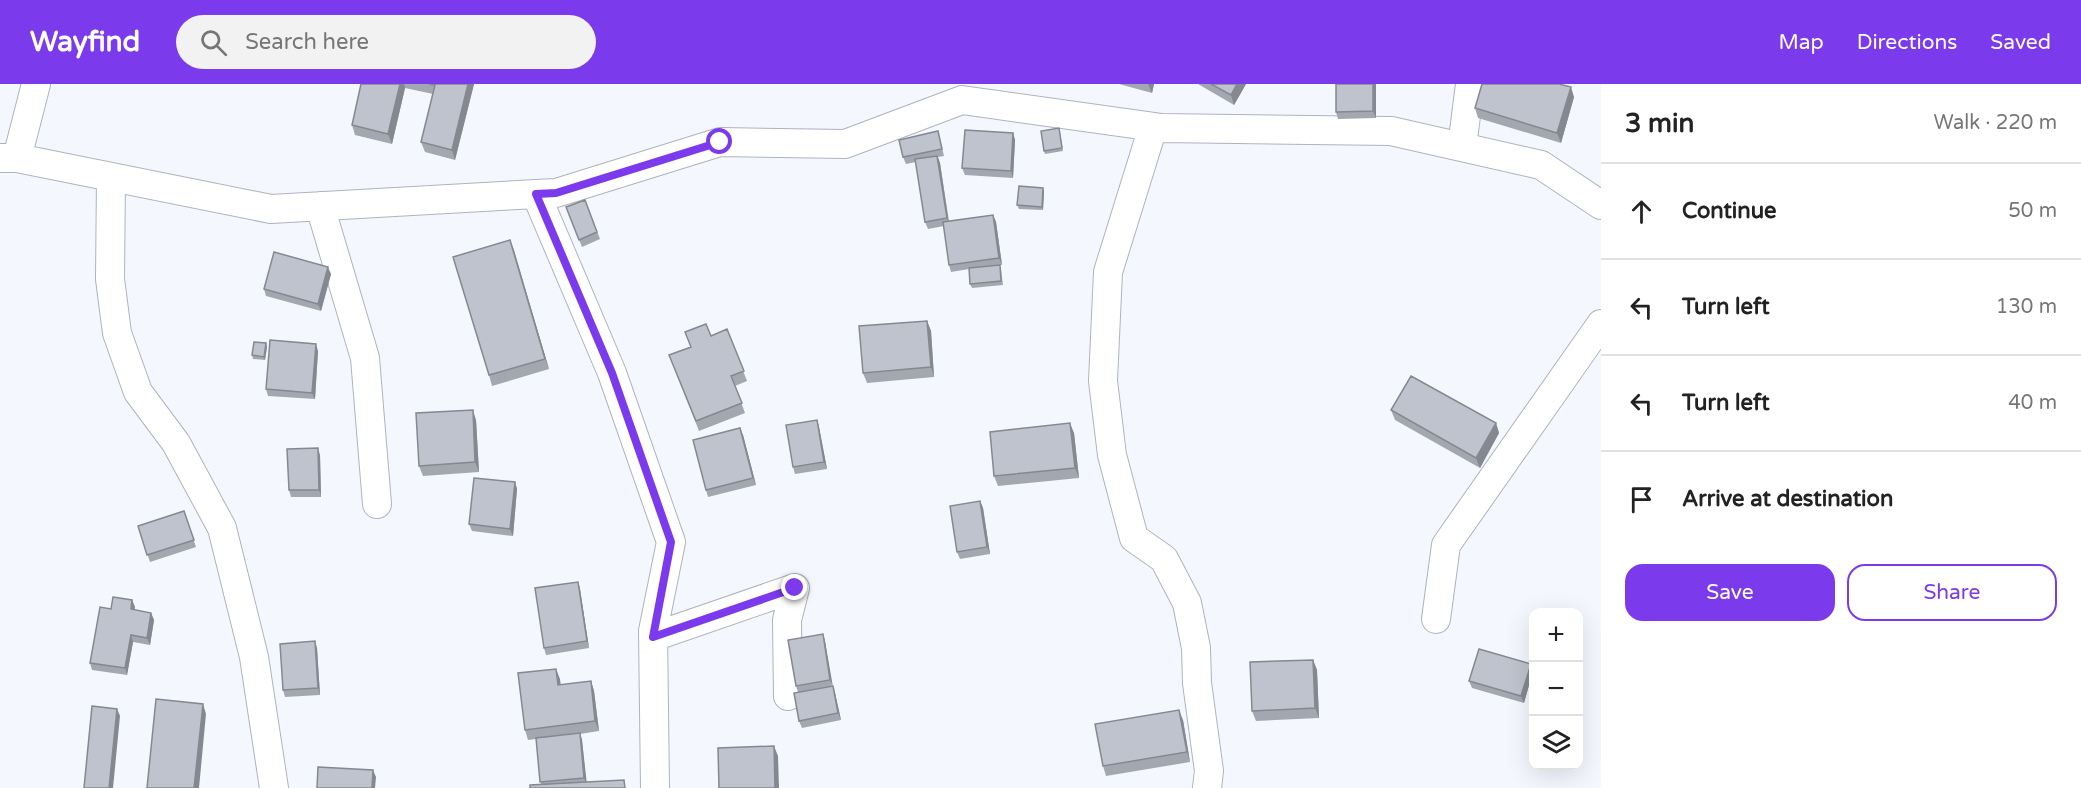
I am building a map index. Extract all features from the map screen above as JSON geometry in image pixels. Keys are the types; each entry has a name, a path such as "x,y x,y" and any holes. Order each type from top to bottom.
{"street":[{"path":"36,84 9,158 271,209 556,193 720,142 845,144 962,100 1153,127 1391,131 1541,165 1601,205"},
{"path":"1462,147 1470,84"},
{"path":"1153,127 1108,272 1103,381 1112,455 1134,538 1164,559 1187,603 1196,648 1197,683 1209,771 1207,788"},
{"path":"111,177 110,279 117,333 138,392 176,443 222,528 254,657 274,788"},
{"path":"536,194 612,373 671,542 653,637 655,788"},
{"path":"320,206 365,357 377,504"},
{"path":"1436,619 1446,545 1601,324"},
{"path":"653,637 795,588 787,620 788,696"}],"building":[{"path":"361,84 400,84 388,134 352,125"},
{"path":"429,84 468,84 452,150 421,142 435,85"},
{"path":"1211,84 1237,84 1231,95"},
{"path":"1336,84 1373,84 1373,111 1336,112"},
{"path":"1482,84 1559,84 1571,87 1557,133 1475,108"},
{"path":"1059,128 1062,148 1044,151 1041,131"},
{"path":"965,130 1013,133 1011,171 962,168"},
{"path":"938,131 942,149 903,157 899,140"},
{"path":"937,156 947,218 925,222 915,159"},
{"path":"1019,186 1043,188 1042,207 1017,205"},
{"path":"585,200 597,232 579,240 566,207"},
{"path":"993,215 999,258 949,265 943,222"},
{"path":"510,240 545,359 489,375 453,257"},
{"path":"274,252 328,267 318,304 264,289"},
{"path":"1000,265 1001,281 970,284 969,268"},
{"path":"927,321 931,367 863,373 859,326"},
{"path":"706,324 711,336 727,329 744,371 731,376 742,403 696,421 669,355 691,347 685,332"},
{"path":"270,340 316,344 312,393 266,389"},
{"path":"254,342 266,343 264,357 252,355"},
{"path":"1411,376 1496,423 1476,458 1391,410"},
{"path":"473,410 475,462 419,466 416,413"},
{"path":"817,420 824,462 793,467 786,425"},
{"path":"1070,423 1075,468 994,476 990,432"},
{"path":"740,428 753,478 706,490 693,440"},
{"path":"318,448 319,490 289,490 287,449"},
{"path":"474,478 515,482 510,529 469,524"},
{"path":"980,501 987,547 957,552 950,506"},
{"path":"184,511 194,540 147,555 138,526"},
{"path":"578,582 587,641 544,648 535,588"},
{"path":"113,597 132,600 131,609 151,613 147,638 131,635 125,668 90,663 100,607 111,609"},
{"path":"823,634 830,680 796,686 788,640"},
{"path":"315,641 318,688 283,690 280,644"},
{"path":"1479,649 1529,663 1521,696 1469,681"},
{"path":"1313,660 1315,708 1252,711 1250,662"},
{"path":"556,669 558,685 591,681 595,721 525,730 518,673"},
{"path":"833,686 838,713 799,721 794,693"},
{"path":"156,699 203,704 194,788 147,788"},
{"path":"92,706 117,709 109,788 84,788"},
{"path":"1179,710 1187,752 1103,766 1095,724"},
{"path":"580,733 584,778 540,782 536,738"},
{"path":"774,746 775,788 719,788 718,748"},
{"path":"318,767 373,770 372,788 317,788"},
{"path":"624,780 625,788 530,788 530,785"}],"route":[{"path":"720,142 556,193 536,194 612,373 671,542 653,637 795,588"}]}
